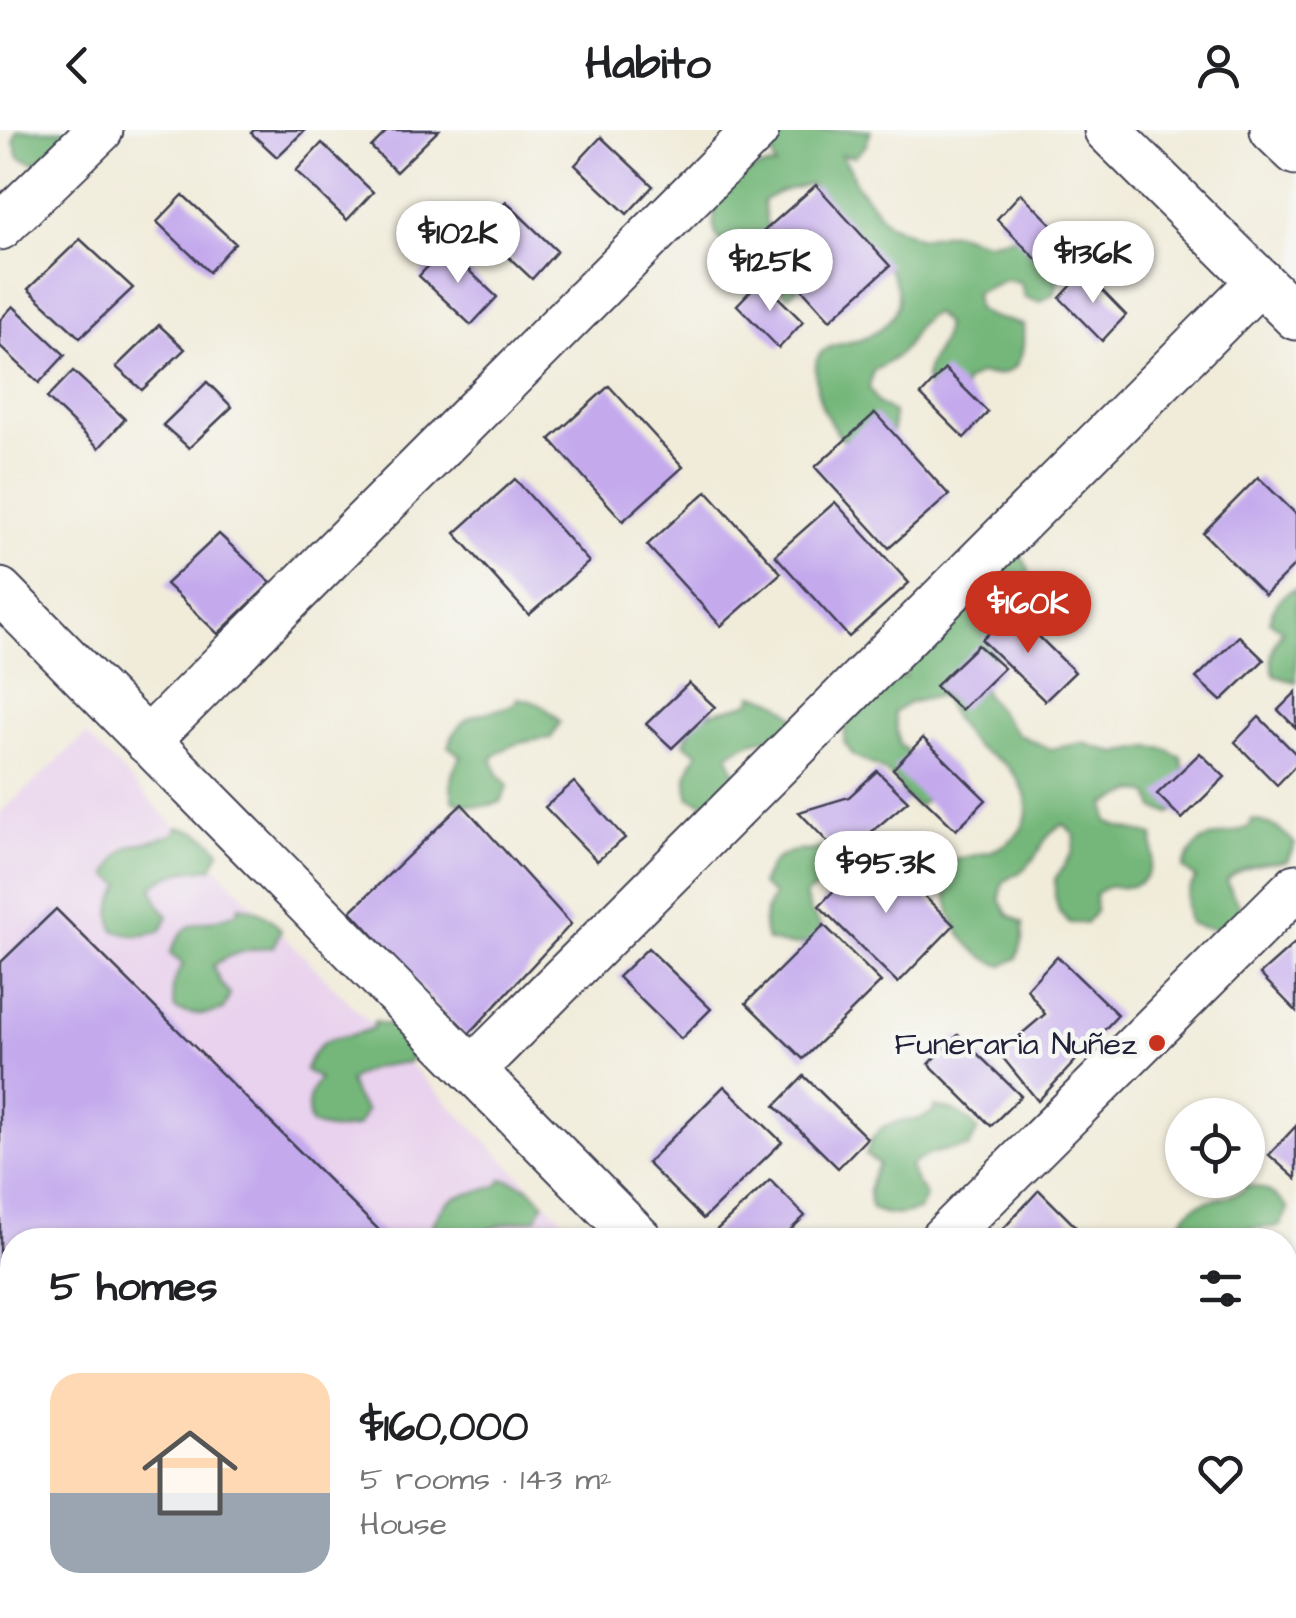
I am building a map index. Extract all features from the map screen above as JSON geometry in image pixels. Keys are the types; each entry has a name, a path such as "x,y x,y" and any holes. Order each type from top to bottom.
{"street":[{"path":"0,226 100,130"},
{"path":"147,741 756,130"},
{"path":"1108,130 1296,317"},
{"path":"1273,130 1296,152"},
{"path":"472,1070 1260,281"},
{"path":"0,591 628,1228"},
{"path":"954,1228 1296,887"}],"shaded area":[{"path":"86,735 571,1228 0,1228 0,813"}],"green space":[{"path":"17,130 63,130 74,143 34,163 19,157 14,141"},
{"path":"778,130 871,130 866,145 855,157 841,155 855,183 887,223 920,238 953,232 986,242 1019,236 1051,245 1058,278 1055,293 1040,302 1025,298 1020,282 1005,280 975,293 977,309 1023,325 1023,348 1010,370 979,374 964,383 966,399 929,400 926,375 945,324 934,313 918,325 899,354 873,371 869,388 878,403 893,413 887,448 855,447 839,435 820,401 816,367 823,351 867,337 891,318 898,297 889,270 834,221 810,184 779,192 763,201 768,233 800,286 788,296 762,267 716,235 717,196 750,171 776,166 772,148"},
{"path":"1003,551 1020,554 1029,569 1027,585 1005,608 1001,645 980,678 985,694 1017,734 1050,749 1083,743 1116,753 1149,747 1166,749 1181,757 1188,788 1185,804 1170,813 1155,809 1150,794 1135,791 1106,804 1107,821 1153,836 1152,861 1141,881 1125,887 1108,887 1095,894 1096,910 1086,923 1070,923 1059,912 1055,879 1073,852 1075,836 1064,824 1051,832 1028,865 1003,882 1000,899 1008,914 1023,923 1023,940 1017,958 1003,966 980,954 962,936 951,914 946,873 955,860 994,850 1017,834 1027,814 1018,780 1005,765 970,741 941,695 909,703 894,712 899,744 925,765 930,796 918,807 905,796 896,780 853,755 844,742 847,707 890,678 906,677 902,668"},
{"path":"1296,589 1296,682 1275,676 1272,652 1282,630 1269,621 1278,601"},
{"path":"753,695 777,702 796,719 788,736 756,741 728,755 744,784 720,804 690,798 688,774 698,753 684,743 691,730 704,715 739,706 751,701"},
{"path":"517,698 541,706 560,722 551,738 513,745 492,758 508,786 501,802 478,806 454,801 452,777 461,756 448,746 455,733 468,718 503,708"},
{"path":"1252,820 1276,828 1295,844 1287,861 1248,867 1227,880 1243,909 1236,924 1212,928 1189,923 1187,900 1196,878 1183,868 1190,855 1203,840 1238,831 1250,826"},
{"path":"177,827 201,834 220,851 212,868 173,874 152,887 168,916 161,931 138,935 114,930 112,906 122,885 108,875 115,862 128,847 163,838 175,833"},
{"path":"846,839 861,846 873,861 864,877 826,884 805,896 821,925 814,941 791,945 767,940 764,916 774,895 761,885 770,867 789,853"},
{"path":"239,906 263,914 281,930 273,947 234,954 213,966 230,995 223,1010 199,1014 175,1009 173,986 183,964 170,954 176,941 190,926 225,917 237,912"},
{"path":"374,1022 398,1029 417,1045 409,1062 370,1069 349,1081 366,1111 358,1126 334,1129 311,1124 309,1101 319,1079 305,1070 312,1056 325,1042 361,1033 373,1028"},
{"path":"935,1107 959,1114 978,1130 969,1147 931,1154 910,1166 926,1195 919,1210 896,1215 872,1209 870,1186 879,1164 866,1155 872,1138 884,1126 917,1120"},
{"path":"502,1179 515,1182 535,1193 544,1203 536,1219 494,1228 432,1227 452,1199 500,1184"},
{"path":"1265,1190 1288,1209 1280,1226 1178,1228 1189,1211 1204,1202 1265,1198"}],"building":[{"path":"305,130 277,157 251,133"},
{"path":"388,130 439,130 396,172 371,147"},
{"path":"601,137 653,186 627,214 575,165"},
{"path":"322,143 373,192 347,220 296,171"},
{"path":"816,185 890,266 830,320 756,238"},
{"path":"1021,193 1063,236 1039,262 997,219"},
{"path":"183,195 235,243 209,272 157,222"},
{"path":"506,202 557,251 532,279 480,230"},
{"path":"80,239 133,288 80,338 28,289"},
{"path":"445,248 497,297 471,325 419,276"},
{"path":"1084,272 1126,315 1102,341 1060,298"},
{"path":"761,280 803,322 779,348 737,305"},
{"path":"13,306 65,355 39,383 0,346 0,320"},
{"path":"159,325 185,349 142,390 116,367"},
{"path":"945,369 988,412 964,438 921,395"},
{"path":"73,371 125,419 99,448 47,398"},
{"path":"207,382 232,407 189,448 163,425"},
{"path":"609,386 683,467 623,521 550,439"},
{"path":"875,413 949,495 889,548 815,467"},
{"path":"1258,477 1296,514 1296,564 1265,595 1203,533"},
{"path":"515,479 589,562 529,615 455,533"},
{"path":"707,491 781,573 721,626 647,545"},
{"path":"835,502 909,583 849,637 775,555"},
{"path":"219,534 271,583 218,634 166,584"},
{"path":"1012,610 1075,672 1045,701 982,640"},
{"path":"1239,636 1264,660 1221,701 1196,678"},
{"path":"978,645 1004,668 961,710 935,686"},
{"path":"689,683 715,707 672,748 646,724"},
{"path":"1296,692 1296,728 1278,710"},
{"path":"1259,717 1296,754 1296,765 1277,785 1235,742"},
{"path":"923,738 986,800 956,830 893,769"},
{"path":"1200,753 1225,777 1182,819 1157,794"},
{"path":"877,771 908,801 842,857 799,812 849,797"},
{"path":"574,782 625,838 597,861 545,807"},
{"path":"462,804 571,924 466,1037 351,911"},
{"path":"875,848 954,925 898,983 819,906"},
{"path":"56,909 377,1228 0,1228 0,963"},
{"path":"824,925 881,982 803,1059 746,1003"},
{"path":"1296,942 1296,1011 1260,974"},
{"path":"648,948 711,1009 681,1039 618,977"},
{"path":"1057,956 1118,1015 1038,1101 999,1053 1045,1014 1027,989"},
{"path":"958,1035 1021,1096 991,1126 929,1064"},
{"path":"804,1076 867,1138 838,1168 775,1106"},
{"path":"724,1086 782,1142 703,1219 647,1163"},
{"path":"1296,1126 1296,1179 1269,1155"},
{"path":"770,1180 805,1216 792,1228 719,1228"},
{"path":"1039,1190 1075,1226 1073,1228 1004,1228"}],"place":[{"name":"Funeraria Nuñez","path":"1157,1043"}]}
